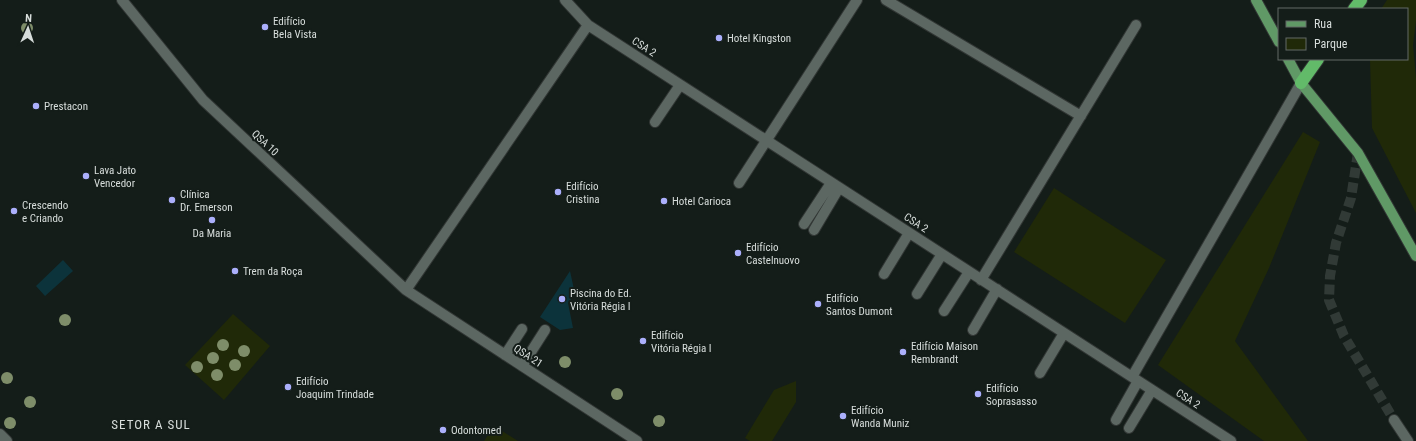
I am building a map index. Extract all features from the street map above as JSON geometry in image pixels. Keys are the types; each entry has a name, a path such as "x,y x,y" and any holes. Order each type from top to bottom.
{"highway":[{"path":"1355,8 1361,0"},
{"path":"1301,83 1317,60"}],"main road":[{"path":"1256,0 1278,40"},
{"path":"1289,60 1301,83 1358,153 1416,256"}],"street":[{"name":"QSA 10","path":"122,0 203,100 406,290"},
{"name":"CSA 2","path":"565,0 588,26 1231,441"},
{"path":"739,182 857,0"},
{"path":"886,0 1081,116"},
{"path":"981,280 1136,25"},
{"path":"406,290 588,26"},
{"path":"1116,420 1135,379 1301,83"},
{"path":"655,122 680,85"},
{"path":"804,224 835,185"},
{"path":"814,230 835,185"},
{"path":"884,274 909,233"},
{"path":"917,294 942,254"},
{"path":"944,311 969,272"},
{"name":"QSA 21","path":"406,290 637,441"},
{"path":"973,330 997,290"},
{"path":"505,355 522,329"},
{"path":"522,366 545,330"},
{"path":"1040,373 1064,333"},
{"path":"1129,428 1152,390"},
{"path":"1394,420 1408,441"},
{"path":"0,434 7,441"}],"green space":[{"path":"1387,0 1416,0 1416,21 1413,45 1416,78 1416,213 1372,128 1370,60 1408,60 1408,8 1382,8"},
{"path":"1303,132 1320,142 1269,268 1235,341 1308,441 1264,441 1158,365"},
{"path":"1054,188 1166,260 1125,323 1014,252"},
{"path":"233,314 270,346 224,400 185,365"},
{"path":"796,381 796,402 772,441 750,441 745,438 774,390"},
{"path":"494,426 518,441 484,441"}],"water":[{"path":"63,260 73,271 45,296 36,286"},
{"name":"Piscina do Ed. Vitória Régia I","path":"570,271 575,294 568,303 573,328 560,330 540,317"}],"tunnel":[{"path":"1358,153 1351,198 1336,243 1330,276 1329,300 1344,336 1394,420"}],"place":[{"name":"Edifício Bela Vista","path":"265,27"},
{"name":"Hotel Kingston","path":"719,38"},
{"name":"Prestacon","path":"36,106"},
{"name":"Lava Jato Vencedor","path":"86,176"},
{"name":"Edifício Cristina","path":"558,192"},
{"name":"Clínica Dr. Emerson","path":"172,200"},
{"name":"Hotel Carioca","path":"664,201"},
{"name":"Crescendo e Criando","path":"14,211"},
{"name":"Da Maria","path":"212,220"},
{"name":"Edifício Castelnuovo","path":"738,253"},
{"name":"Trem da Roça","path":"235,271"},
{"name":"Piscina do Ed. Vitória Régia I","path":"562,299"},
{"name":"Edifício Santos Dumont","path":"818,304"},
{"name":"Edifício Vitória Régia I","path":"643,341"},
{"name":"Edifício Maison Rembrandt","path":"903,352"},
{"name":"Edifício Joaquim Trindade","path":"288,387"},
{"name":"Edifício Soprasasso","path":"978,394"},
{"name":"Edifício Wanda Muniz","path":"843,416"},
{"name":"Odontomed","path":"443,430"}],"district":[{"name":"SETOR A SUL","path":"151,424"}]}
